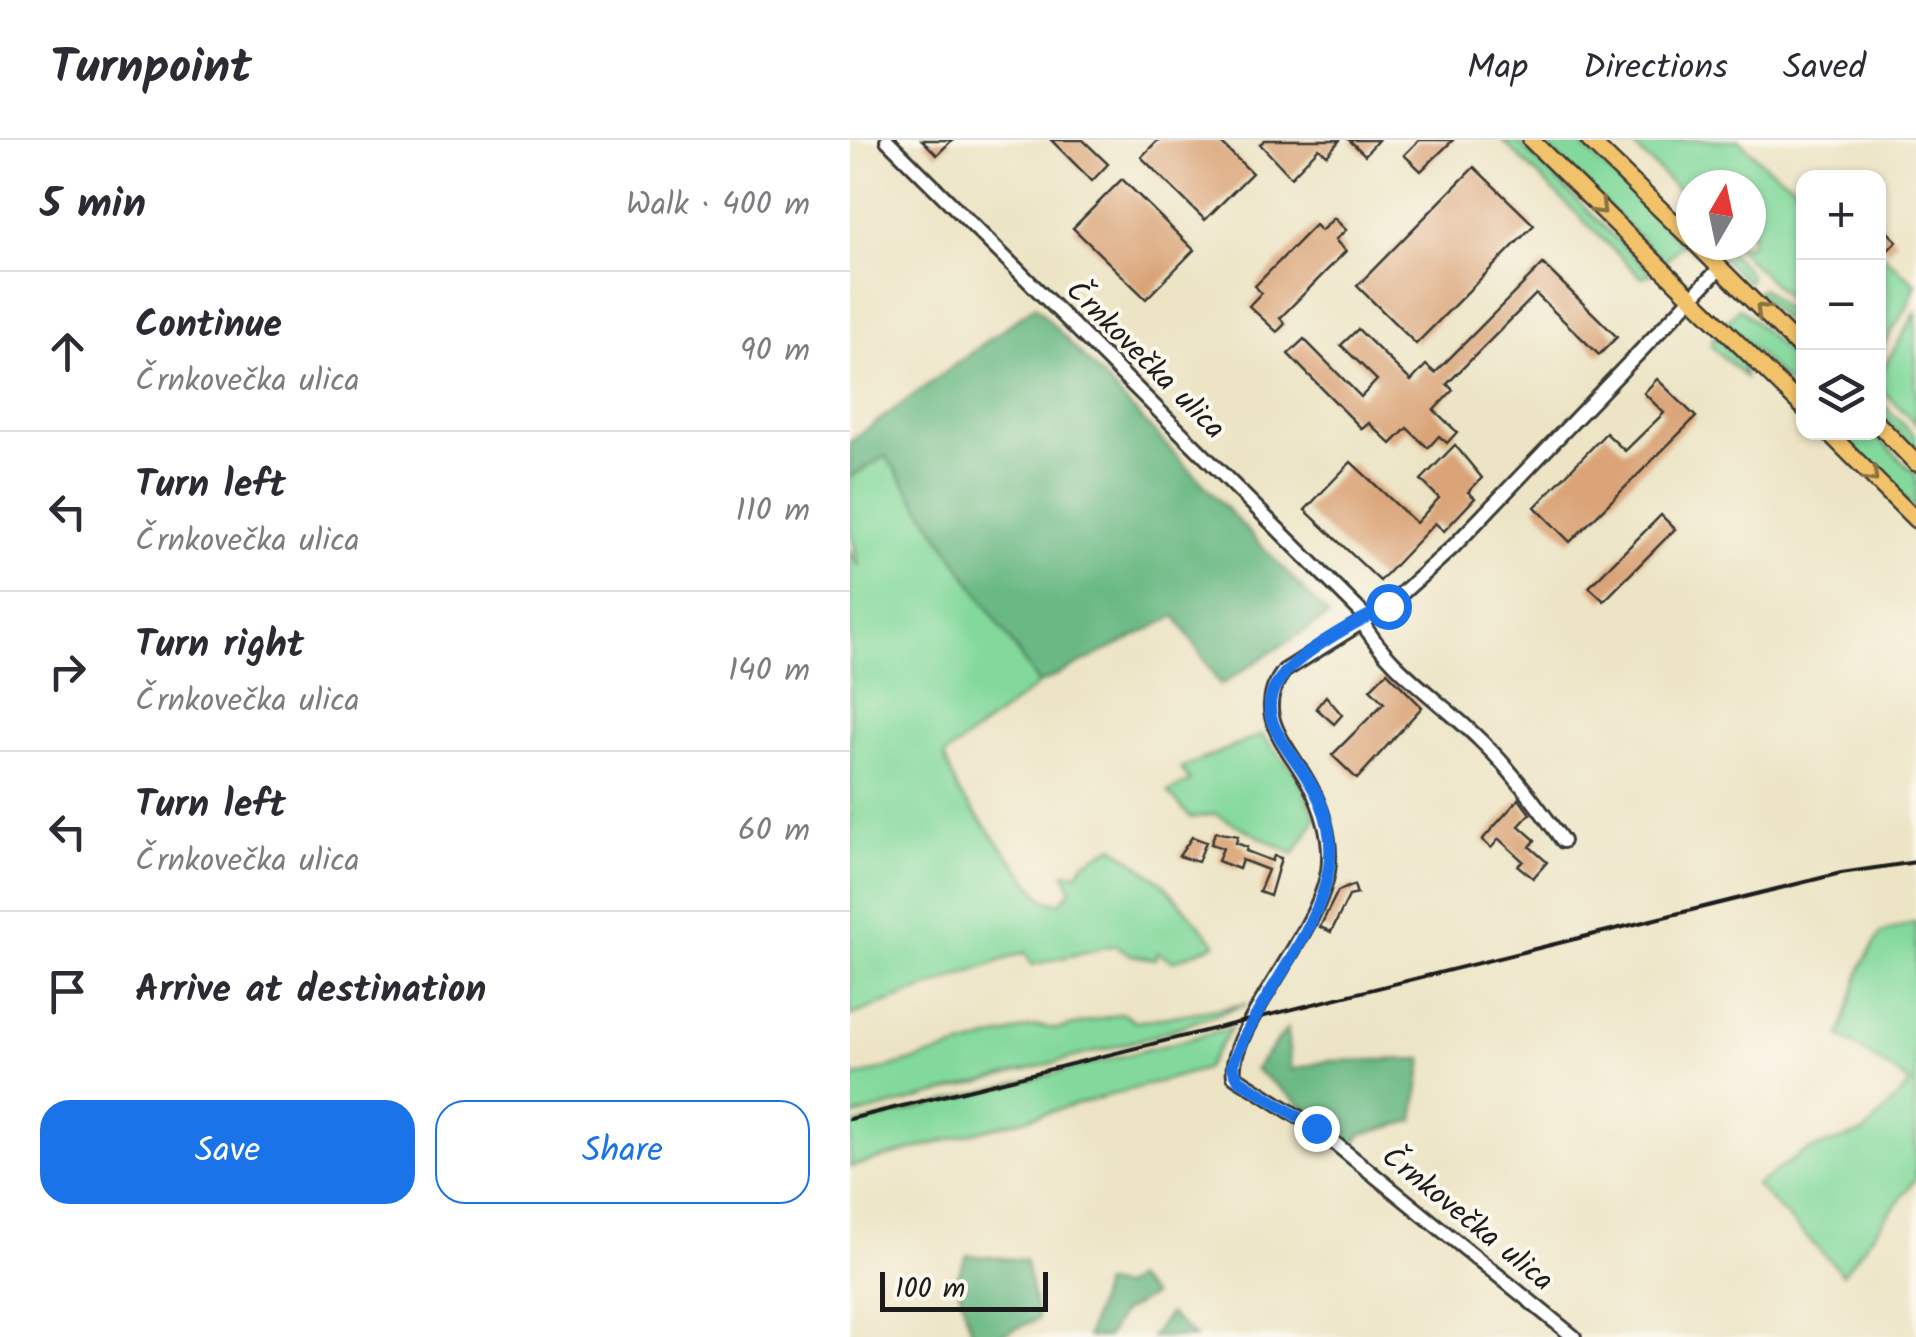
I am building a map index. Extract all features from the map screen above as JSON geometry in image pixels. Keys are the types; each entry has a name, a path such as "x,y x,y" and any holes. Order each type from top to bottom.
{"main road":[{"path":"1531,140 1796,400"},
{"path":"1589,140 1676,224"},
{"path":"1712,260 1802,350"},
{"path":"1886,432 1916,463"},
{"path":"1836,440 1916,520"}],"street":[{"name":"Črnkovečka ulica","path":"887,140 1364,619"},
{"name":"Črnkovečka ulica","path":"1574,1337 1316,1128 1234,1076 1232,1066 1242,1040 1322,896 1330,862 1321,811 1271,722 1273,686 1299,660 1388,606 1466,534 1720,268"},
{"path":"1364,619 1370,636 1435,702 1479,738 1528,791 1563,841"}],"green space":[{"path":"1502,140 1516,140 1652,274 1641,277"},
{"path":"1540,140 1577,140 1676,238 1676,250 1664,262"},
{"path":"1628,140 1739,140 1766,166 1796,186 1796,306 1749,260 1766,260 1766,170 1676,170 1676,188"},
{"path":"1886,258 1916,284 1886,340"},
{"path":"1724,260 1737,260 1749,272 1747,282"},
{"path":"1762,288 1796,319 1796,332 1756,292"},
{"path":"1035,306 1328,616 1220,685 1176,616 1039,684 886,456 850,477 850,442"},
{"path":"1740,308 1796,361 1796,392 1726,322"},
{"path":"1916,312 1916,424 1886,394 1886,363"},
{"path":"1714,335 1742,362 1745,377 1711,346"},
{"path":"1886,408 1916,437 1916,450 1886,420"},
{"path":"1845,440 1880,440 1916,475 1916,510"},
{"path":"886,456 1039,684 944,756 959,793 1044,900 1060,903 1071,890 1065,873 1079,873 1083,863 1113,846 1163,883 1216,944 1173,961 1157,952 1155,959 1131,955 1115,945 1032,965 1025,952 850,1016 850,552 859,566 850,528 850,477"},
{"path":"1262,735 1296,774 1316,818 1294,854 1215,814 1191,818 1168,792 1190,781 1181,768"},
{"path":"1916,922 1916,1178 1843,1274 1756,1185 1804,1152 1865,1132 1911,1083 1840,1036 1863,963 1881,933"},
{"path":"1247,1004 1150,1037 850,1117 850,1072 852,1078 1035,1026 1058,1029 1123,1013 1135,1022"},
{"path":"1231,1028 1205,1069 850,1167 850,1126"},
{"path":"1287,1029 1291,1070 1327,1061 1423,1059 1414,1121 1362,1134 1353,1145 1255,1069"},
{"path":"967,1255 1025,1260 1038,1319 996,1337 973,1337 956,1279"},
{"path":"1134,1279 1152,1296 1122,1312 1107,1337 1087,1337 1103,1284 1123,1287"},
{"path":"1169,1314 1195,1337 1151,1337"}],"building":[{"path":"922,140 952,140 937,155"},
{"path":"1051,140 1083,140 1108,164 1092,181"},
{"path":"1158,140 1218,140 1252,173 1205,220 1141,157"},
{"path":"1265,140 1340,140 1327,155 1319,148 1291,177 1260,144"},
{"path":"1349,140 1378,140 1365,155"},
{"path":"1419,140 1453,140 1421,171 1404,155"},
{"path":"1474,167 1534,225 1416,344 1357,286"},
{"path":"1122,179 1194,250 1146,299 1073,228"},
{"path":"1334,218 1346,230 1335,240 1346,251 1280,318 1285,324 1277,332 1249,306 1261,293 1255,286 1315,225 1321,231"},
{"path":"1886,231 1897,241 1886,248"},
{"path":"1543,264 1617,337 1599,355 1536,294 1447,384 1453,390 1434,410 1457,432 1447,443 1439,436 1428,448 1407,428 1391,444 1369,423 1362,429 1288,354 1304,339 1361,397 1377,380 1341,345 1358,329 1411,381 1426,365 1435,373"},
{"path":"1657,379 1696,417 1570,542 1535,507 1606,433 1625,451 1664,413 1644,393"},
{"path":"1455,445 1482,478 1468,492 1475,498 1444,531 1435,523 1380,581 1305,510 1351,462 1416,523 1439,498 1421,480"},
{"path":"1661,515 1675,529 1604,601 1589,587"},
{"path":"1387,672 1422,707 1357,779 1332,755 1384,703 1370,689"},
{"path":"1326,696 1342,715 1334,724 1316,708"},
{"path":"1519,799 1530,814 1519,826 1535,840 1530,847 1547,862 1533,878 1518,866 1523,861 1499,839 1491,848 1482,840"},
{"path":"1215,832 1238,836 1236,843 1247,847 1246,851 1272,861 1274,856 1281,858 1270,896 1259,892 1268,870 1242,860 1239,869 1218,861 1223,848 1211,844"},
{"path":"1192,837 1206,842 1198,862 1179,856"},
{"path":"1354,885 1357,894 1349,896 1331,932 1320,927 1338,891"}],"railway":[{"path":"850,1119 1841,873 1916,862"}],"route":[{"path":"1316,1128 1252,1090 1234,1076 1232,1066 1242,1040 1322,896 1330,862 1321,811 1311,787 1271,722 1269,701 1273,686 1284,671 1388,606"}]}
